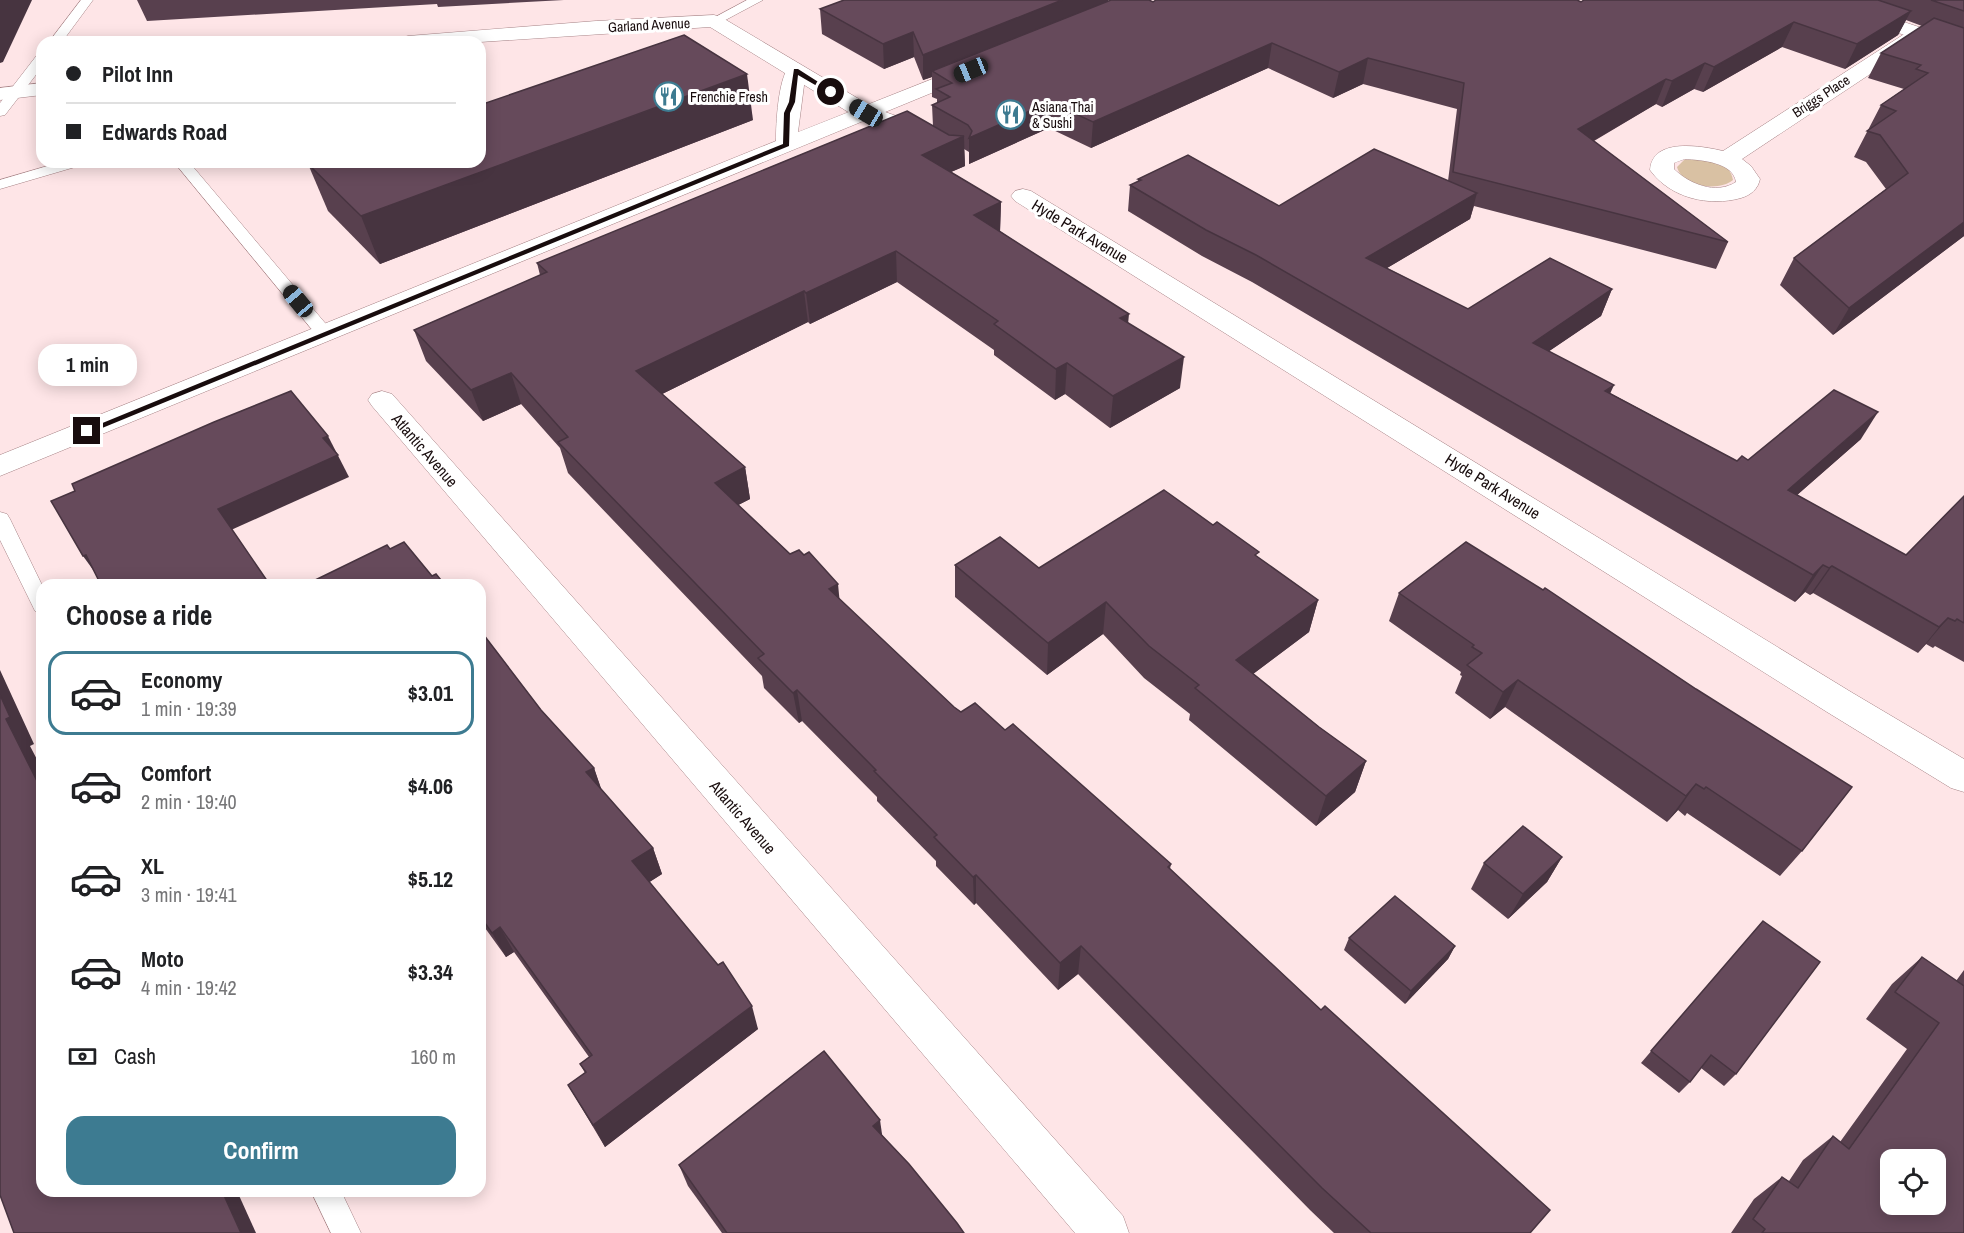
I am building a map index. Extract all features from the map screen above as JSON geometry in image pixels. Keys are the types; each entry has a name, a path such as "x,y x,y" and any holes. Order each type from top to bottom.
{"street":[{"path":"1819,0 1964,50"},
{"name":"Garland Avenue","path":"480,36 714,21 866,113"},
{"name":"Briggs Place","path":"1726,159 1917,34"},
{"path":"0,466 990,63"},
{"path":"787,145 787,113 792,102 796,70"},
{"path":"9,93 36,90"},
{"path":"866,113 908,128 949,152"},
{"name":"Hyde Park Avenue","path":"1023,196 1839,702 1964,777"},
{"name":"Atlantic Avenue","path":"382,400 1106,1233"}],"lane":[{"path":"59,36 87,0"},
{"path":"714,21 756,0"},
{"path":"0,112 9,93 36,64"},
{"path":"0,185 57,168"},
{"path":"186,168 326,334"},
{"path":"0,519 36,594"},
{"path":"329,1197 346,1233"}],"shaded area":[{"path":"1691,159 1723,165 1728,169 1733,180 1719,186 1702,186 1693,183 1680,174 1677,167 1684,160"}],"building":[{"path":"844,0 1062,0 923,55 913,32 883,44 820,9"},
{"path":"1111,0 1149,0 1153,2 1156,0 1577,0 1581,2 1584,0 1878,0 1911,11 1857,44 1794,22 1714,67 1705,63 1672,81 1666,79 1578,129 1728,242 1453,172 1464,83 1368,58 1339,72 1272,43 1093,122 1050,102 969,138 972,131 968,125 932,105 950,97 936,89 952,83 932,71"},
{"path":"1931,0 1964,0 1964,11"},
{"path":"1934,18 1964,28 1964,222 1849,308 1794,258 1908,173 1880,135 1867,131 1896,111 1881,105 1928,73 1916,69 1921,65 1881,53"},
{"path":"684,35 747,74 361,216 312,168 486,168 486,103"},
{"path":"907,111 949,135 964,136 922,155 1001,202 974,215 1129,314 1120,318 1184,357 1113,396 1067,363 1056,369 994,324 998,321 896,251 806,293 804,291 636,371 745,467 715,483 790,554 799,550 804,555 809,552 838,584 829,589 954,707 961,712 975,703 1005,730 1013,724 1171,864 1168,867 1321,1010 1325,1006 1550,1210 1530,1233 1371,1233 1322,1188 1081,946 1060,963 976,875 973,877 934,837 937,835 874,771 876,770 797,690 793,693 758,658 764,654 558,442 568,437 511,373 471,390 414,330 547,272 537,263"},
{"path":"1374,149 1477,193 1366,258 1468,309 1550,258 1612,289 1533,343 1614,385 1605,391 1737,461 1742,456 1748,460 1834,390 1878,412 1788,490 1906,555 1964,496 1964,623 1948,618 1939,627 1832,566 1829,568 1823,565 1813,575 1130,185 1188,155 1279,206"},
{"path":"291,391 328,436 323,438 338,455 218,509 266,579 98,579 86,555 83,556 51,501 75,491 72,484"},
{"path":"1164,490 1213,525 1217,522 1259,552 1255,555 1318,600 1236,660 1319,727 1366,761 1326,796 1195,688 1199,685 1149,646 1106,602 1048,643 955,565 1000,537 1039,568"},
{"path":"404,542 432,576 436,574 440,579 317,579 387,545 390,549"},
{"path":"1466,542 1543,590 1545,588 1696,689 1852,787 1802,851 1706,787 1704,789 1696,784 1686,796 1518,680 1503,692 1467,665 1482,653 1472,647 1474,645 1399,593"},
{"path":"486,638 541,710 594,768 586,772 653,848 632,861 718,965 723,962 752,1006 593,1125 568,1085 586,1072 580,1064 592,1055 500,927 492,933 486,924"},
{"path":"0,695 10,717 6,719 36,779 36,1197 225,1197 241,1233 14,1233 0,1195"},
{"path":"1523,826 1562,857 1523,894 1484,863"},
{"path":"1395,896 1455,946 1411,991 1349,938"},
{"path":"1763,921 1820,962 1736,1074 1711,1055 1690,1082 1651,1051"},
{"path":"1922,957 1964,986 1964,1233 1762,1233 1765,1229 1753,1219 1782,1177 1798,1188 1833,1136 1849,1149 1939,1023 1895,992"},
{"path":"824,1051 880,1120 873,1126 909,1164 964,1233 727,1233 679,1165"}],"place":[{"name":"Frenchie Fresh","path":"669,97"},
{"name":"Asiana Thai & Sushi","path":"1011,115"}],"route":[{"path":"87,431 787,145 787,113 792,102 796,70 831,92"}]}
